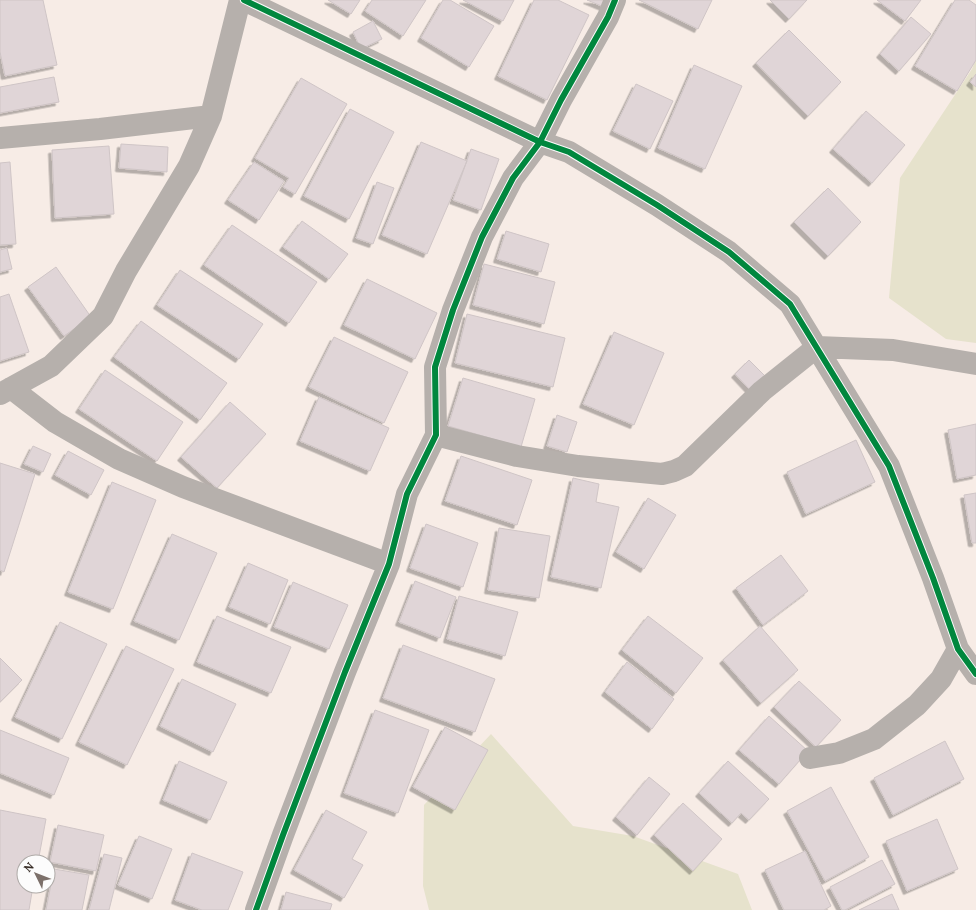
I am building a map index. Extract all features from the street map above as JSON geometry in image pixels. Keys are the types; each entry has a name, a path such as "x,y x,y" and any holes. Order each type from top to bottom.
{"street":[{"path":"240,0 211,116 189,166 126,271 103,316 51,366 5,391 119,460 183,487 389,564"},
{"path":"244,0 540,142 569,152 657,205 729,252 790,304 890,466 933,578 958,649 976,674"},
{"path":"256,910 342,679 389,564 408,494 436,435 435,366 453,310 485,231 513,178 540,142 561,100 608,17 615,0"},
{"path":"0,138 100,129 211,116"},
{"path":"436,435 525,458 578,466 662,474 685,466 762,391 817,347 893,350 976,364"},
{"path":"810,758 840,753 874,739 917,705 941,679 958,649"}],"shaded area":[{"path":"976,58 976,343 946,339 889,298 900,178 972,69"},
{"path":"491,734 573,826 633,836 738,874 752,910 429,910 423,886 424,805"}],"building":[{"path":"0,0 43,0 57,65 5,76 0,52"},
{"path":"328,0 360,0 351,14"},
{"path":"372,0 426,0 403,36 365,11"},
{"path":"443,0 450,0 494,26 469,67 421,38"},
{"path":"463,0 514,0 503,21"},
{"path":"534,0 558,0 589,15 547,100 498,76"},
{"path":"587,0 607,0 604,7"},
{"path":"639,0 712,0 698,29"},
{"path":"770,0 807,0 789,19"},
{"path":"877,0 921,0 905,21"},
{"path":"955,0 969,0 976,5 976,60 957,91 915,66"},
{"path":"911,17 931,34 899,71 880,54"},
{"path":"373,21 382,39 361,49 353,32"},
{"path":"789,30 841,82 808,116 756,63"},
{"path":"694,65 742,86 705,169 658,148"},
{"path":"976,74 976,87 970,82"},
{"path":"54,77 59,102 0,113 0,87"},
{"path":"301,78 347,104 295,194 283,187 289,178 255,158"},
{"path":"636,84 673,101 650,149 613,131"},
{"path":"350,109 394,132 349,219 304,196"},
{"path":"866,111 905,145 872,183 833,149"},
{"path":"421,142 467,161 427,254 382,235"},
{"path":"121,144 168,147 167,172 119,168"},
{"path":"109,146 114,214 55,218 52,150"},
{"path":"471,149 499,159 481,210 453,200"},
{"path":"10,162 16,244 0,245 0,163"},
{"path":"254,162 284,181 259,220 228,200"},
{"path":"377,182 394,188 373,244 356,238"},
{"path":"828,188 861,222 828,256 794,222"},
{"path":"302,221 348,254 329,279 283,247"},
{"path":"232,225 317,282 289,323 204,265"},
{"path":"506,231 549,244 541,272 497,259"},
{"path":"7,248 12,269 0,272 0,250"},
{"path":"484,264 555,282 544,324 473,305"},
{"path":"56,267 91,317 64,336 28,287"},
{"path":"180,270 263,324 239,359 157,305"},
{"path":"367,279 437,313 415,359 344,325"},
{"path":"9,294 29,352 0,361 0,297"},
{"path":"467,314 565,338 553,387 455,363"},
{"path":"141,321 227,383 200,420 114,357"},
{"path":"614,332 664,353 634,425 583,404"},
{"path":"334,337 408,372 384,423 309,387"},
{"path":"749,360 765,376 751,391 735,374"},
{"path":"105,370 183,422 157,461 79,409"},
{"path":"463,378 535,399 521,447 448,426"},
{"path":"319,397 389,428 370,471 300,441"},
{"path":"230,402 266,434 217,488 181,457"},
{"path":"557,415 577,422 567,452 547,446"},
{"path":"976,424 976,475 957,479 948,430"},
{"path":"856,440 875,482 806,514 787,472"},
{"path":"33,446 51,454 43,472 24,464"},
{"path":"68,451 104,470 91,495 55,475"},
{"path":"461,456 532,480 517,525 445,501"},
{"path":"0,463 35,474 4,572 0,570"},
{"path":"573,478 599,484 596,502 619,507 601,588 551,577"},
{"path":"112,482 156,500 113,609 68,592"},
{"path":"976,493 976,543 972,543 964,495"},
{"path":"648,498 676,515 644,569 616,552"},
{"path":"426,524 478,543 463,587 410,568"},
{"path":"499,528 550,536 539,598 488,590"},
{"path":"172,534 217,553 179,640 134,621"},
{"path":"781,555 808,591 763,625 736,588"},
{"path":"248,563 288,580 270,624 229,607"},
{"path":"415,581 456,597 440,638 399,622"},
{"path":"293,582 348,605 329,649 274,627"},
{"path":"459,596 518,612 505,656 447,639"},
{"path":"217,616 291,647 271,693 197,662"},
{"path":"648,616 703,658 676,693 622,650"},
{"path":"60,622 107,644 62,739 15,717"},
{"path":"760,626 798,670 761,703 723,660"},
{"path":"403,645 495,679 475,732 383,698"},
{"path":"126,646 174,669 127,765 79,742"},
{"path":"0,658 22,680 0,702"},
{"path":"627,662 674,699 652,729 605,692"},
{"path":"182,679 236,704 213,752 160,726"},
{"path":"799,681 841,720 816,747 774,707"},
{"path":"375,710 429,730 398,813 344,793"},
{"path":"769,716 808,751 779,784 739,750"},
{"path":"445,727 488,750 455,810 413,787"},
{"path":"0,730 69,758 54,795 0,773"},
{"path":"945,741 964,779 893,815 874,778"},
{"path":"179,761 227,782 210,820 163,800"},
{"path":"728,761 769,799 749,820 741,813 732,823 699,793"},
{"path":"649,777 670,794 637,835 616,817"},
{"path":"831,787 869,857 825,881 787,811"},
{"path":"683,803 722,839 693,871 654,835"},
{"path":"0,810 46,819 39,854 16,854 16,894 32,894 29,910 0,910"},
{"path":"326,810 367,832 352,859 363,865 344,898 294,870"},
{"path":"937,819 958,869 907,891 886,841"},
{"path":"58,825 104,835 96,871 56,863 56,854 52,854"},
{"path":"139,836 172,849 152,899 118,885"},
{"path":"805,851 831,906 824,910 784,910 765,870"},
{"path":"192,853 243,872 228,910 202,910 175,900"},
{"path":"104,854 122,858 109,910 89,910"},
{"path":"882,860 895,884 845,910 842,910 830,887"},
{"path":"56,869 89,875 82,910 46,910 49,894 56,894"},
{"path":"286,892 332,904 330,910 281,910"},
{"path":"892,894 899,910 859,910"}],"cycle path":[{"path":"244,0 540,142 569,152 657,205 729,252 790,304 889,466 933,578 958,649 976,674"},
{"path":"256,910 345,672 389,564 407,494 436,435 435,367 453,310 482,237 513,178 540,142 561,100 608,17 615,0"}]}
